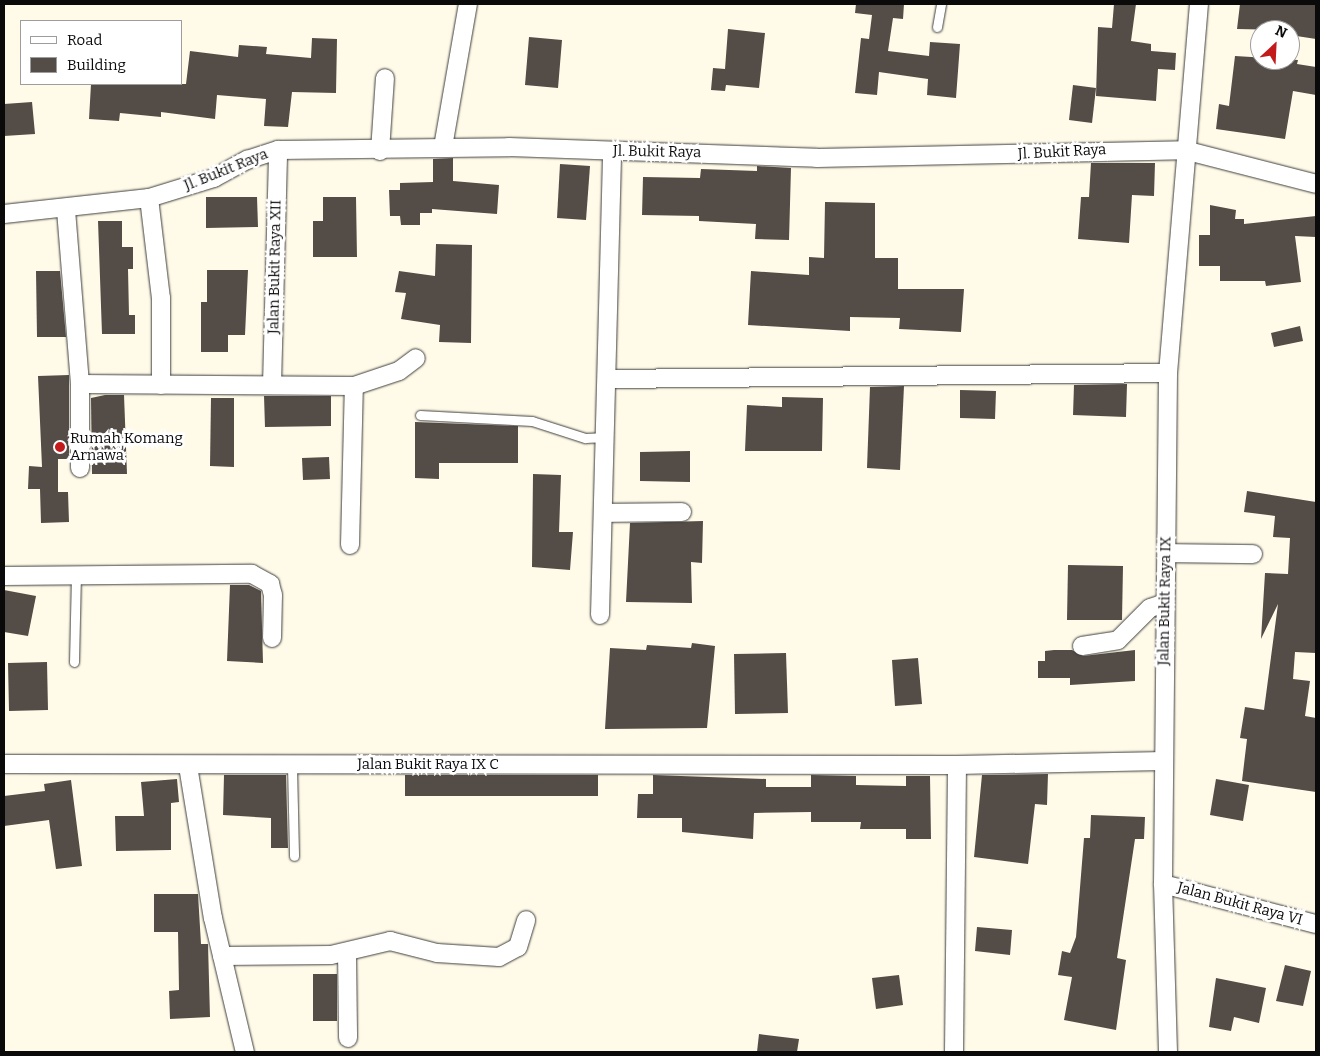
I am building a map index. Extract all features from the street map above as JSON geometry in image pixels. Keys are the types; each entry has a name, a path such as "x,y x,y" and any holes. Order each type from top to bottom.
{"street":[{"path":"442,147 468,4"},
{"name":"Jalan Bukit Raya IX","path":"1168,1052 1163,884 1168,374 1184,150 1199,4"},
{"path":"380,151 385,78"},
{"name":"Jl. Bukit Raya","path":"4,214 66,210 149,198 214,178 247,160 278,150 380,151 442,147 817,158 1184,150 1316,184"},
{"name":"Jalan Bukit Raya XII","path":"272,385 278,150"},
{"path":"600,615 609,379 612,152"},
{"path":"149,198 161,298 161,385"},
{"path":"66,210 80,384 80,468"},
{"path":"80,384 354,386 399,371 416,358"},
{"path":"609,379 1168,374"},
{"path":"350,545 354,386"},
{"path":"603,513 682,512"},
{"path":"1167,553 1253,554"},
{"path":"4,576 76,573 252,574 270,584 273,595 272,638"},
{"path":"1082,646 1118,640 1150,608 1165,602"},
{"name":"Jalan Bukit Raya IX C","path":"4,764 188,766 669,763 957,765 1164,761"},
{"path":"954,1052 957,765"},
{"path":"188,766 222,956 245,1052"},
{"name":"Jalan Bukit Raya VI","path":"1163,884 1316,924"},
{"path":"222,956 347,952 390,941 437,953 499,957 518,947 526,920"},
{"path":"347,952 348,1038"}],"lane":[{"path":"937,27 941,4"},
{"path":"420,414 532,421 585,438 607,437"},
{"path":"74,662 76,573"},
{"path":"292,766 294,856"}],"building":[{"path":"856,4 904,4 903,19 893,18 888,51 929,56 930,42 960,44 956,98 927,95 928,79 879,72 877,95 855,93 861,38 869,39 872,15 855,13"},
{"path":"1114,4 1136,4 1131,41 1151,44 1151,51 1176,53 1175,70 1158,69 1156,101 1096,96 1098,27 1112,28"},
{"path":"1240,4 1316,4 1316,39 1300,37 1300,20 1250,20 1250,29 1237,29"},
{"path":"728,29 765,33 759,88 726,85 725,91 711,90 713,68 725,69"},
{"path":"529,37 562,40 558,88 525,85"},
{"path":"312,38 337,39 336,93 292,92 288,127 264,126 266,99 217,95 215,119 161,112 161,117 120,113 119,121 89,119 91,85 186,84 190,51 238,57 239,45 267,47 266,54 311,58"},
{"path":"1235,56 1250,57 1250,70 1300,70 1300,64 1316,67 1316,95 1293,91 1285,139 1216,129 1219,104 1229,106"},
{"path":"1073,85 1096,88 1092,123 1069,120"},
{"path":"32,102 35,134 4,136 4,104"},
{"path":"453,158 453,181 499,185 497,214 432,209 432,213 420,213 420,225 401,225 400,216 390,216 389,190 400,190 400,183 433,182 433,159"},
{"path":"1091,163 1155,163 1154,196 1132,195 1129,243 1078,239 1081,197 1089,197"},
{"path":"560,164 590,166 586,220 557,218"},
{"path":"757,166 791,168 789,240 755,239 756,224 699,221 699,216 642,215 643,177 700,178 701,169 757,171"},
{"path":"206,197 257,197 258,227 206,228"},
{"path":"323,197 356,197 357,257 313,257 313,221 323,221"},
{"path":"825,202 875,203 875,258 898,258 898,289 964,289 961,332 899,329 900,318 850,317 850,331 748,325 751,271 809,275 809,257 824,258"},
{"path":"1210,205 1236,210 1235,219 1244,219 1244,224 1316,216 1316,237 1295,236 1301,282 1266,286 1265,281 1220,281 1220,266 1199,266 1199,235 1210,235"},
{"path":"98,221 122,221 122,247 133,247 133,269 128,269 129,315 135,315 135,334 102,334"},
{"path":"436,244 472,245 471,343 439,342 440,325 401,319 406,293 395,292 399,271 435,276"},
{"path":"207,270 248,270 245,335 228,335 228,352 201,352 201,302 207,302"},
{"path":"36,271 60,271 66,337 37,337"},
{"path":"1300,326 1303,341 1274,347 1271,333"},
{"path":"69,375 69,459 58,459 58,492 68,492 69,522 41,523 40,489 28,489 29,466 42,467 38,376"},
{"path":"1127,384 1126,417 1073,415 1074,385"},
{"path":"904,386 900,470 867,468 870,387"},
{"path":"960,390 996,391 995,419 960,418"},
{"path":"105,395 124,395 127,474 92,474 91,398"},
{"path":"264,396 331,396 331,426 265,427"},
{"path":"782,397 823,398 822,451 745,451 747,405 782,407"},
{"path":"211,398 234,398 234,467 210,466"},
{"path":"415,422 518,426 518,463 439,463 439,479 415,478"},
{"path":"690,451 690,482 640,481 640,452"},
{"path":"329,457 330,479 303,480 302,458"},
{"path":"533,474 561,475 559,532 573,532 570,570 532,567"},
{"path":"1247,491 1316,502 1316,653 1295,652 1293,679 1310,681 1305,716 1316,718 1316,792 1242,781 1247,739 1240,738 1245,707 1264,710 1278,604 1261,639 1265,573 1288,574 1290,538 1273,537 1275,516 1244,512"},
{"path":"703,521 702,563 691,562 692,603 626,602 630,523"},
{"path":"1068,565 1123,566 1122,620 1067,620"},
{"path":"230,585 249,585 261,591 263,663 227,661"},
{"path":"4,590 36,596 28,636 4,632"},
{"path":"692,643 715,646 707,728 605,729 610,648 646,650 647,645 691,648"},
{"path":"1072,650 1083,656 1135,650 1135,681 1070,685 1070,678 1038,678 1038,661 1045,661 1045,651"},
{"path":"786,653 788,713 735,714 734,654"},
{"path":"918,658 922,704 895,706 892,660"},
{"path":"47,662 48,710 9,711 8,663"},
{"path":"1048,774 1047,805 1035,804 1028,864 974,857 982,775"},
{"path":"224,775 286,775 288,848 271,848 271,818 223,815"},
{"path":"405,775 598,775 598,796 405,796"},
{"path":"653,775 766,779 766,787 811,787 811,775 856,776 856,785 906,786 906,776 930,776 931,839 906,839 906,829 860,829 861,822 811,822 811,812 754,813 753,839 682,832 682,818 637,818 638,794 653,794"},
{"path":"177,779 179,802 171,803 171,850 116,851 115,816 144,816 141,782"},
{"path":"1216,779 1249,785 1243,821 1210,815"},
{"path":"71,780 82,866 56,869 49,820 4,826 4,796 45,791 44,784"},
{"path":"1091,815 1145,817 1144,839 1135,839 1117,958 1126,960 1116,1030 1064,1020 1072,977 1058,975 1062,951 1070,953 1076,937 1084,838 1090,838"},
{"path":"154,894 198,894 201,944 208,944 210,1017 170,1019 169,991 179,990 178,932 154,932"},
{"path":"977,927 1012,930 1010,955 975,951"},
{"path":"1285,965 1311,971 1303,1006 1276,1001"},
{"path":"313,974 337,974 337,1021 313,1021"},
{"path":"899,975 903,1005 876,1009 872,978"},
{"path":"1216,978 1266,988 1259,1023 1234,1017 1231,1031 1209,1027"},
{"path":"759,1034 799,1039 797,1052 757,1052"}],"place":[{"name":"Rumah Komang Arnawa","path":"60,447"}]}
